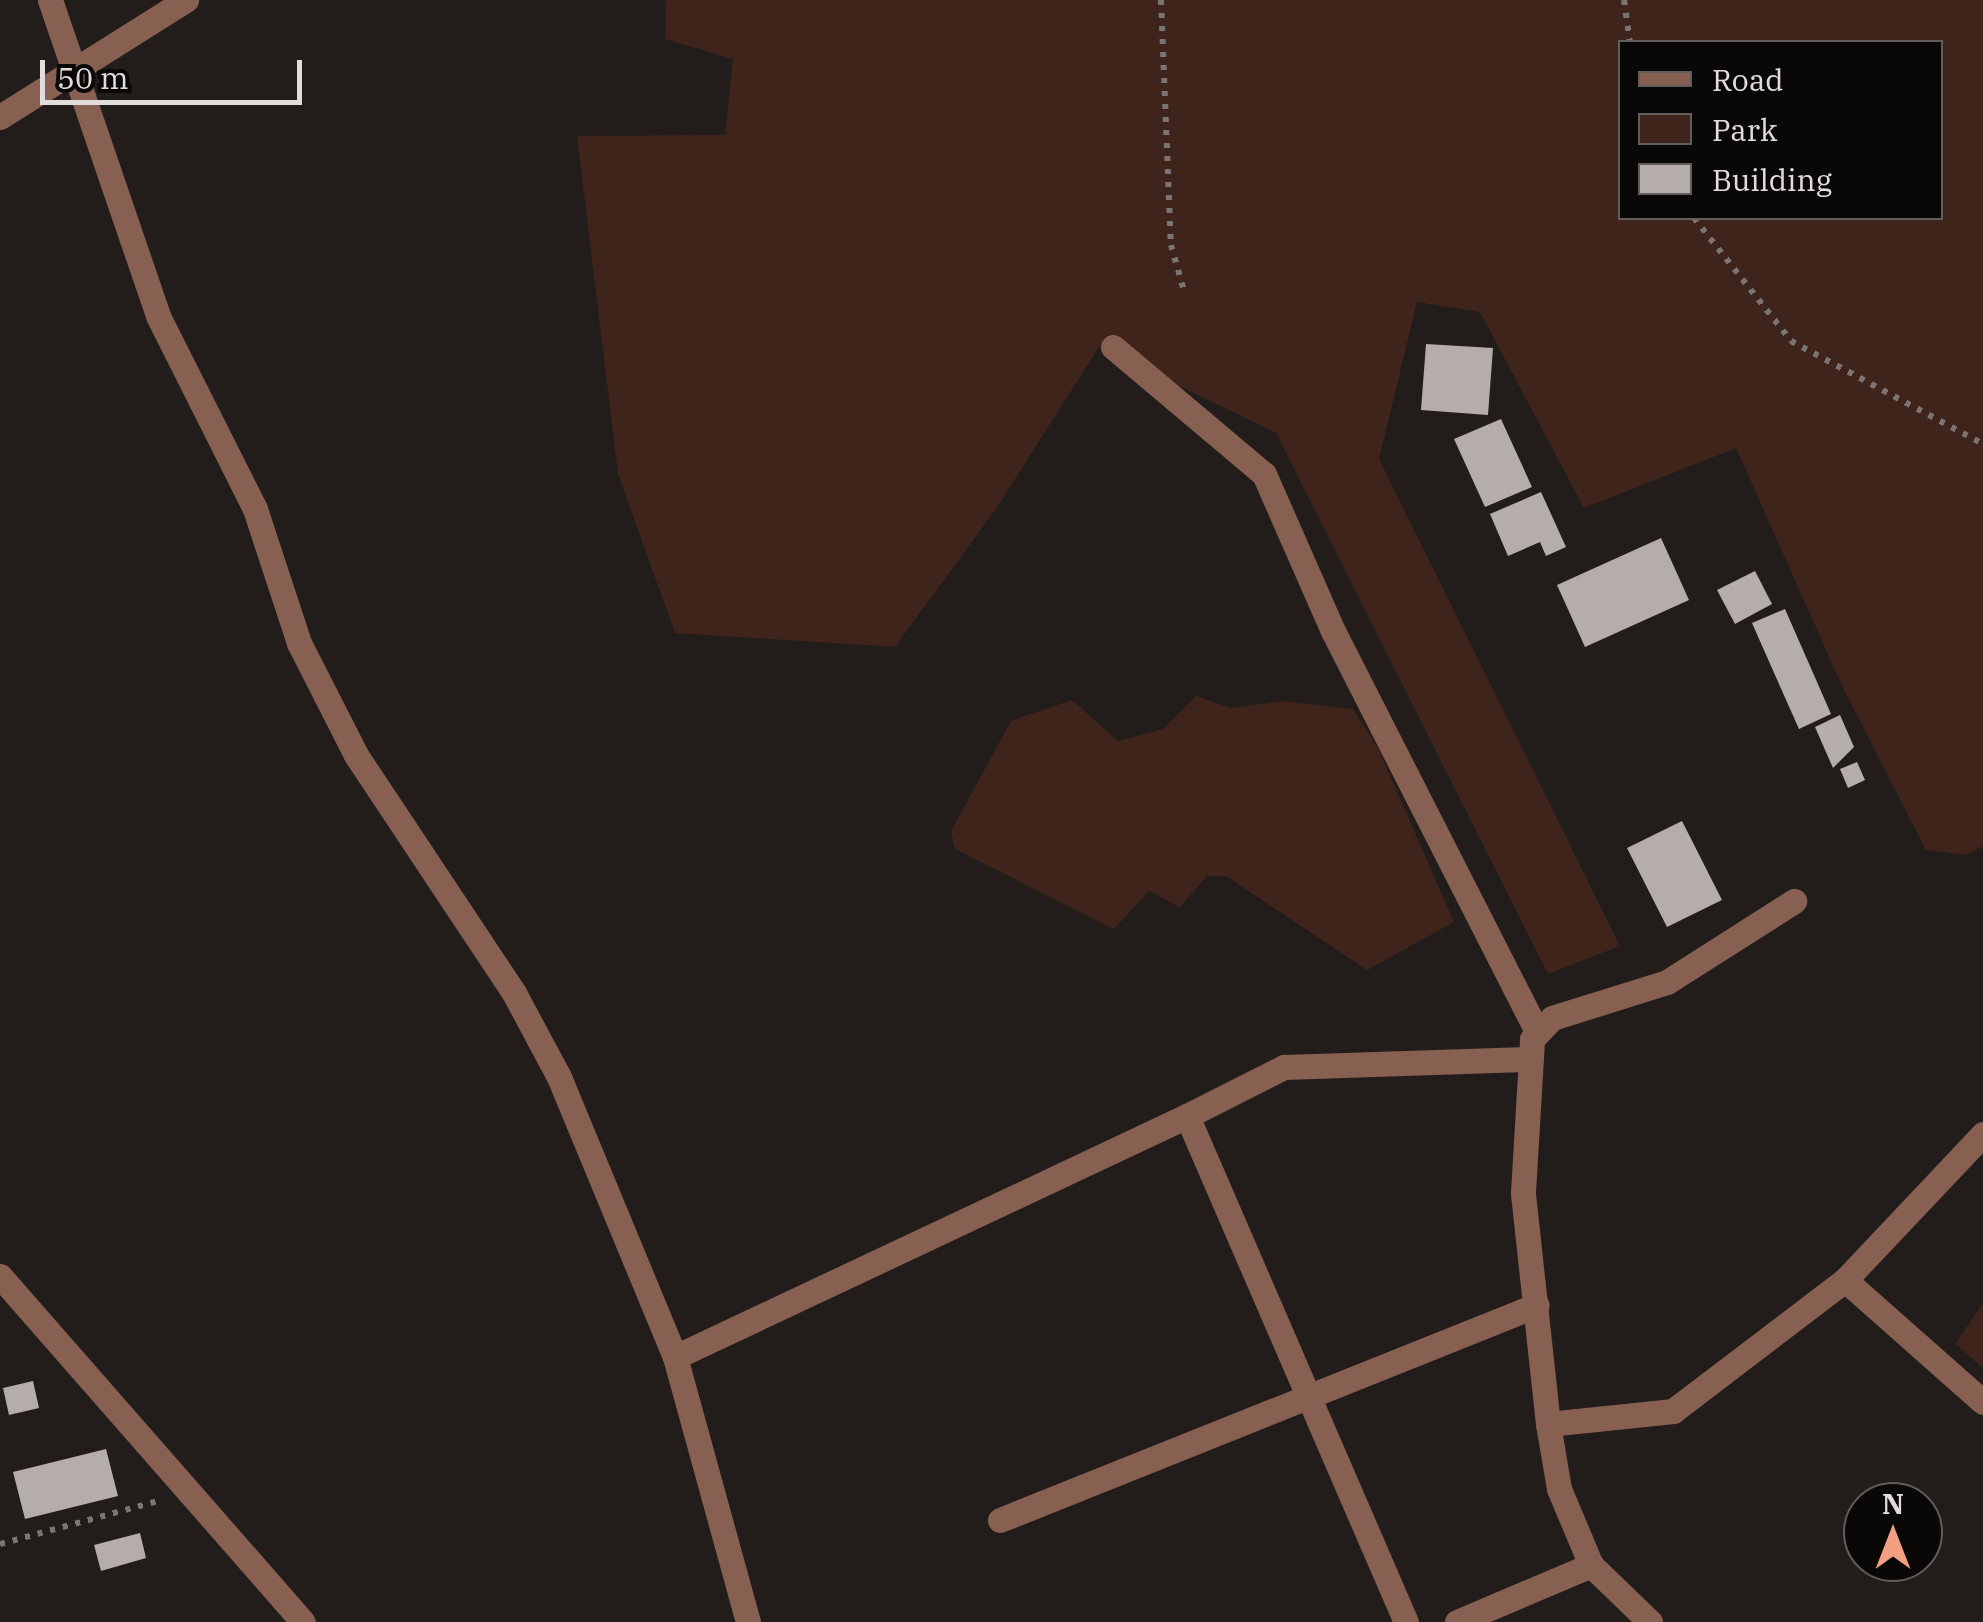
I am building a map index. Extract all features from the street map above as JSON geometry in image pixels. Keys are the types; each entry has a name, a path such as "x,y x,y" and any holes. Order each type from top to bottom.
{"street":[{"path":"50,0 70,74 158,316 255,508 322,694 559,1077 675,1358 748,1622"},
{"path":"0,117 186,0"},
{"path":"1113,347 1264,474 1334,630 1538,1033"},
{"path":"1650,1622 1590,1565 1559,1489 1548,1424 1523,1192 1531,1059 1538,1033 1552,1018 1667,982 1794,901"},
{"path":"675,1358 1284,1067 1531,1059"},
{"path":"1187,1116 1406,1622"},
{"path":"1548,1424 1672,1411 1845,1280 1983,1134"},
{"path":"0,1276 190,1485 302,1622"},
{"path":"1845,1280 1983,1402"},
{"path":"1000,1520 1537,1304"},
{"path":"1457,1622 1590,1565"}],"path":[{"path":"1161,0 1171,245 1184,291"},
{"path":"1624,0 1630,40"},
{"path":"1696,220 1791,341 1983,444"},
{"path":"0,1544 155,1504 190,1485"}],"green space":[{"path":"666,0 1983,0 1983,846 1966,855 1926,850 1842,686 1736,448 1584,508 1480,312 1417,302 1379,459 1620,946 1548,974 1276,433 1099,347 998,506 895,647 675,633 618,474 577,136 725,135 733,59 665,39"},
{"path":"1196,696 1231,708 1283,701 1353,709 1378,748 1454,922 1367,970 1226,876 1207,876 1180,907 1149,891 1114,929 955,849 951,831 1011,721 1072,700 1118,741 1163,729"},
{"path":"1983,1303 1983,1368 1955,1344"}],"building":[{"path":"1426,344 1493,348 1488,415 1421,410"},
{"path":"1501,419 1532,487 1485,507 1454,439"},
{"path":"1541,492 1566,547 1546,556 1540,542 1508,556 1490,514"},
{"path":"1661,538 1689,600 1585,647 1557,585"},
{"path":"1755,571 1772,604 1735,624 1717,590"},
{"path":"1785,609 1831,714 1799,729 1752,623"},
{"path":"1840,715 1854,747 1833,768 1815,727"},
{"path":"1857,762 1865,780 1848,788 1840,769"},
{"path":"1682,821 1722,900 1667,927 1627,848"},
{"path":"33,1381 39,1408 9,1415 3,1388"},
{"path":"106,1449 118,1496 25,1519 13,1472"},
{"path":"140,1533 146,1558 101,1571 94,1545"}]}
